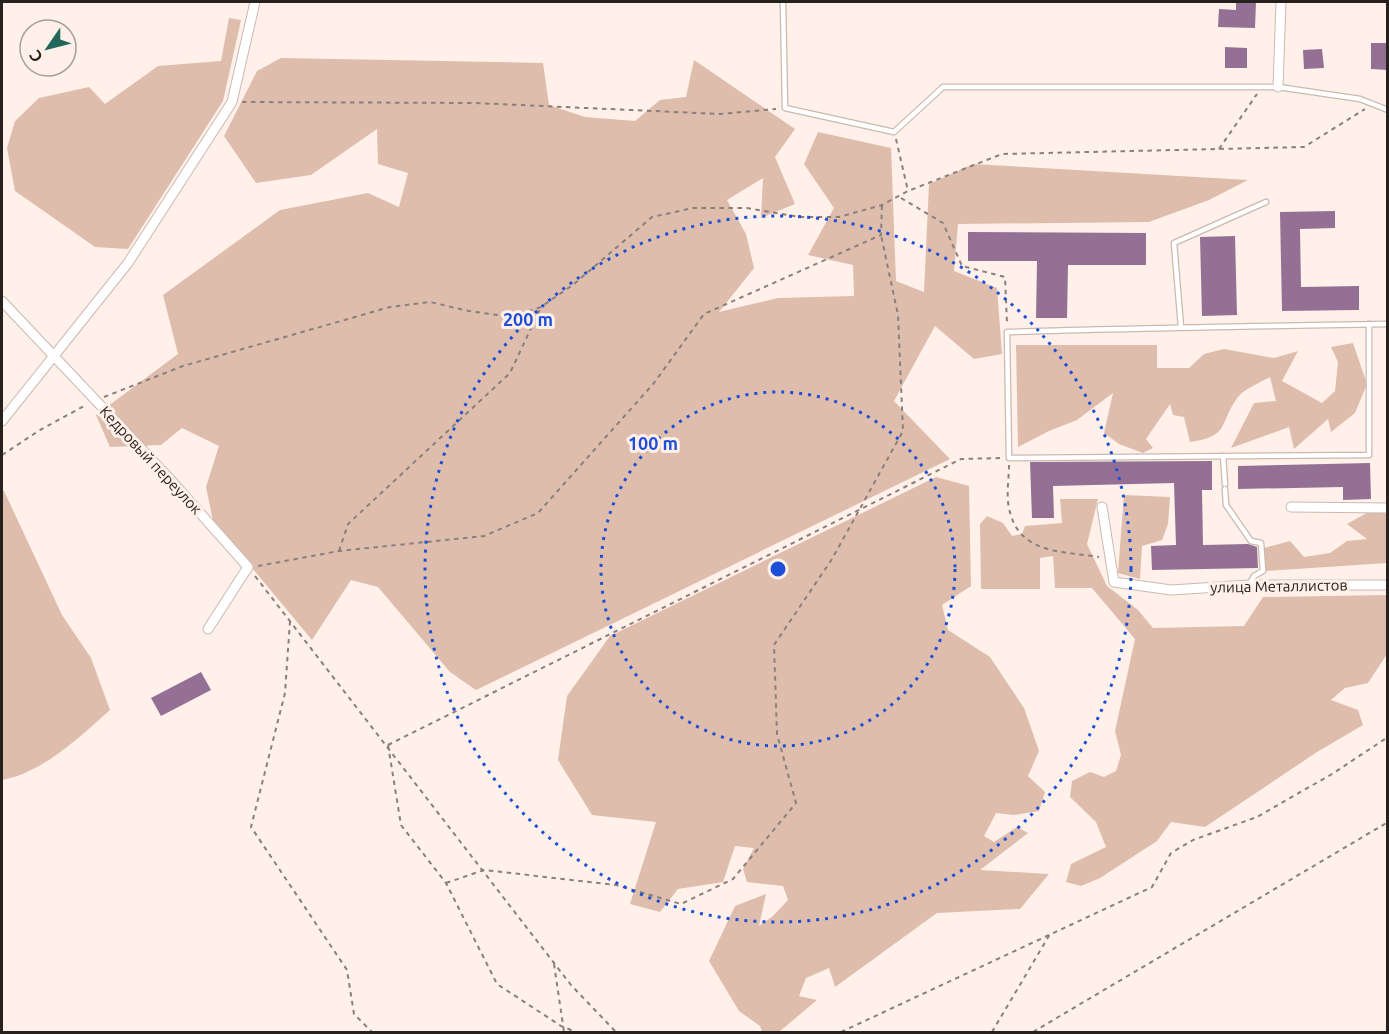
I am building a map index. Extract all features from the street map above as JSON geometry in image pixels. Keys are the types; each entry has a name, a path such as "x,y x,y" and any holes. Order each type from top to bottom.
{"street":[{"path":"2,421 128,263 232,102 255,2"},
{"path":"1278,87 1281,2"},
{"name":"Кедровый переулок","path":"2,301 170,478 248,567"},
{"path":"1102,507 1111,559"},
{"path":"1292,507 1388,508"},
{"name":"улица Металлистов","path":"1111,559 1114,582 1171,590 1250,585 1388,585"},
{"path":"208,629 248,567"}],"lane":[{"path":"783,2 785,108 894,132 943,87 1278,87 1360,99 1388,110"},
{"path":"1181,327 1174,243 1266,202"},
{"path":"1369,324 1369,454 1010,458 1007,332 1181,327 1369,324 1388,324"},
{"path":"1223,456 1226,505 1251,541 1261,543 1263,571 1254,576 1250,585"}],"path":[{"path":"1219,149 1262,87"},
{"path":"232,102 475,102 720,114 785,108"},
{"path":"2,454 95,400 183,366 390,307 430,302 469,311 512,317 541,307 574,284 652,217 693,208 747,208 799,218 839,217 882,205 908,191 1002,154 1304,147 1372,104"},
{"path":"894,132 908,191"},
{"path":"900,197 944,223 962,266 1005,278 1007,332"},
{"path":"446,883 484,870 616,885 681,904 733,879 796,803 777,734 774,645 831,559 855,512 903,431 898,315 881,235 882,205"},
{"path":"615,1032 554,962 248,567 339,551 484,536 538,513 654,383 704,314 881,235"},
{"path":"339,551 348,524 510,373 541,307"},
{"path":"388,745 961,459 1010,458 1009,507 1017,531 1033,546 1111,559"},
{"path":"290,621 285,693 251,827 348,970 354,1014 372,1032"},
{"path":"841,1032 1152,887 1171,853 1193,840 1257,817 1332,774 1388,737"},
{"path":"388,745 401,825 446,883 497,984 561,1026 576,1032"},
{"path":"1033,1032 1388,822"},
{"path":"992,1032 1050,934"},
{"path":"554,962 561,1026 564,1032"}],"shaded area":[{"path":"229,18 241,20 223,101 128,249 95,247 15,191 7,148 15,121 39,98 89,87 105,104 158,66 221,61"},
{"path":"281,58 543,63 549,105 585,117 635,121 660,100 686,97 694,60 795,129 775,157 795,204 761,218 763,178 727,200 746,234 754,268 719,312 778,298 854,296 853,265 808,255 834,208 804,164 818,132 891,148 896,281 924,292 929,184 973,164 1248,180 1209,200 1149,222 958,224 954,271 997,288 1002,354 974,359 935,326 894,401 950,459 476,690 450,672 378,587 351,580 312,640 213,521 206,487 219,446 182,428 161,445 110,447 96,415 178,354 163,295 280,210 368,193 399,207 408,173 378,164 377,129 311,175 256,183 224,136 257,71"},
{"path":"1353,343 1367,384 1355,413 1331,432 1328,419 1294,449 1289,427 1231,448 1254,403 1276,401 1270,377 1241,394 1218,432 1203,439 1190,442 1184,417 1173,415 1170,404 1146,439 1153,448 1143,453 1119,444 1104,433 1113,393 1077,420 1018,447 1016,345 1157,345 1157,368 1189,368 1204,354 1224,349 1274,358 1298,351 1282,381 1322,403 1335,391 1338,362 1331,347"},
{"path":"936,477 969,486 971,586 942,605 948,630 990,657 1024,708 1039,751 1028,776 1045,792 1039,811 1014,815 996,813 984,836 994,842 1017,827 1028,833 980,870 1049,874 1020,909 937,913 835,987 829,968 806,978 799,996 817,1000 779,1032 762,1032 760,1026 739,1011 709,961 735,906 766,894 759,926 773,916 788,900 783,886 747,882 743,869 754,848 735,846 723,882 678,889 660,912 630,904 656,822 592,815 558,760 567,696 610,636"},
{"path":"2,491 4,491 62,615 91,658 110,710 46,762 32,770 2,780"},
{"path":"1124,495 1170,497 1168,524 1162,540 1142,546 1140,579 1118,573"},
{"path":"1060,499 1098,499 1087,544 1107,586 1138,610 1153,628 1244,626 1263,597 1387,595 1387,654 1368,683 1345,688 1331,700 1358,710 1363,725 1317,752 1205,827 1171,822 1157,841 1100,878 1081,886 1066,882 1071,864 1106,847 1096,822 1070,797 1072,781 1090,772 1104,777 1116,771 1121,755 1115,731 1135,639 1092,588 1055,588 1053,556 1040,558 1040,589 981,589 980,524 987,516 1003,523 1012,536 1022,534 1025,526 1062,523"},
{"path":"1370,511 1387,513 1387,563 1266,571 1264,548 1290,541 1304,557 1330,553 1347,541 1367,539 1347,524"}],"building":[{"path":"1236,2 1256,2 1255,28 1218,27 1219,9 1236,10"},
{"path":"1371,43 1388,43 1388,70 1371,69"},
{"path":"1225,47 1247,48 1247,68 1225,68"},
{"path":"1322,49 1324,68 1304,69 1303,50"},
{"path":"1335,211 1335,228 1300,229 1301,287 1359,286 1359,310 1282,311 1280,212"},
{"path":"968,232 1146,233 1146,265 1068,265 1067,318 1036,318 1037,261 968,261"},
{"path":"1235,236 1237,315 1202,316 1200,237"},
{"path":"1212,461 1212,490 1202,490 1203,545 1248,544 1257,547 1258,568 1152,570 1151,546 1176,545 1174,483 1053,486 1054,518 1032,518 1030,462"},
{"path":"1370,463 1371,499 1343,500 1343,487 1238,489 1238,466"},
{"path":"201,672 211,690 161,716 151,698"}]}
